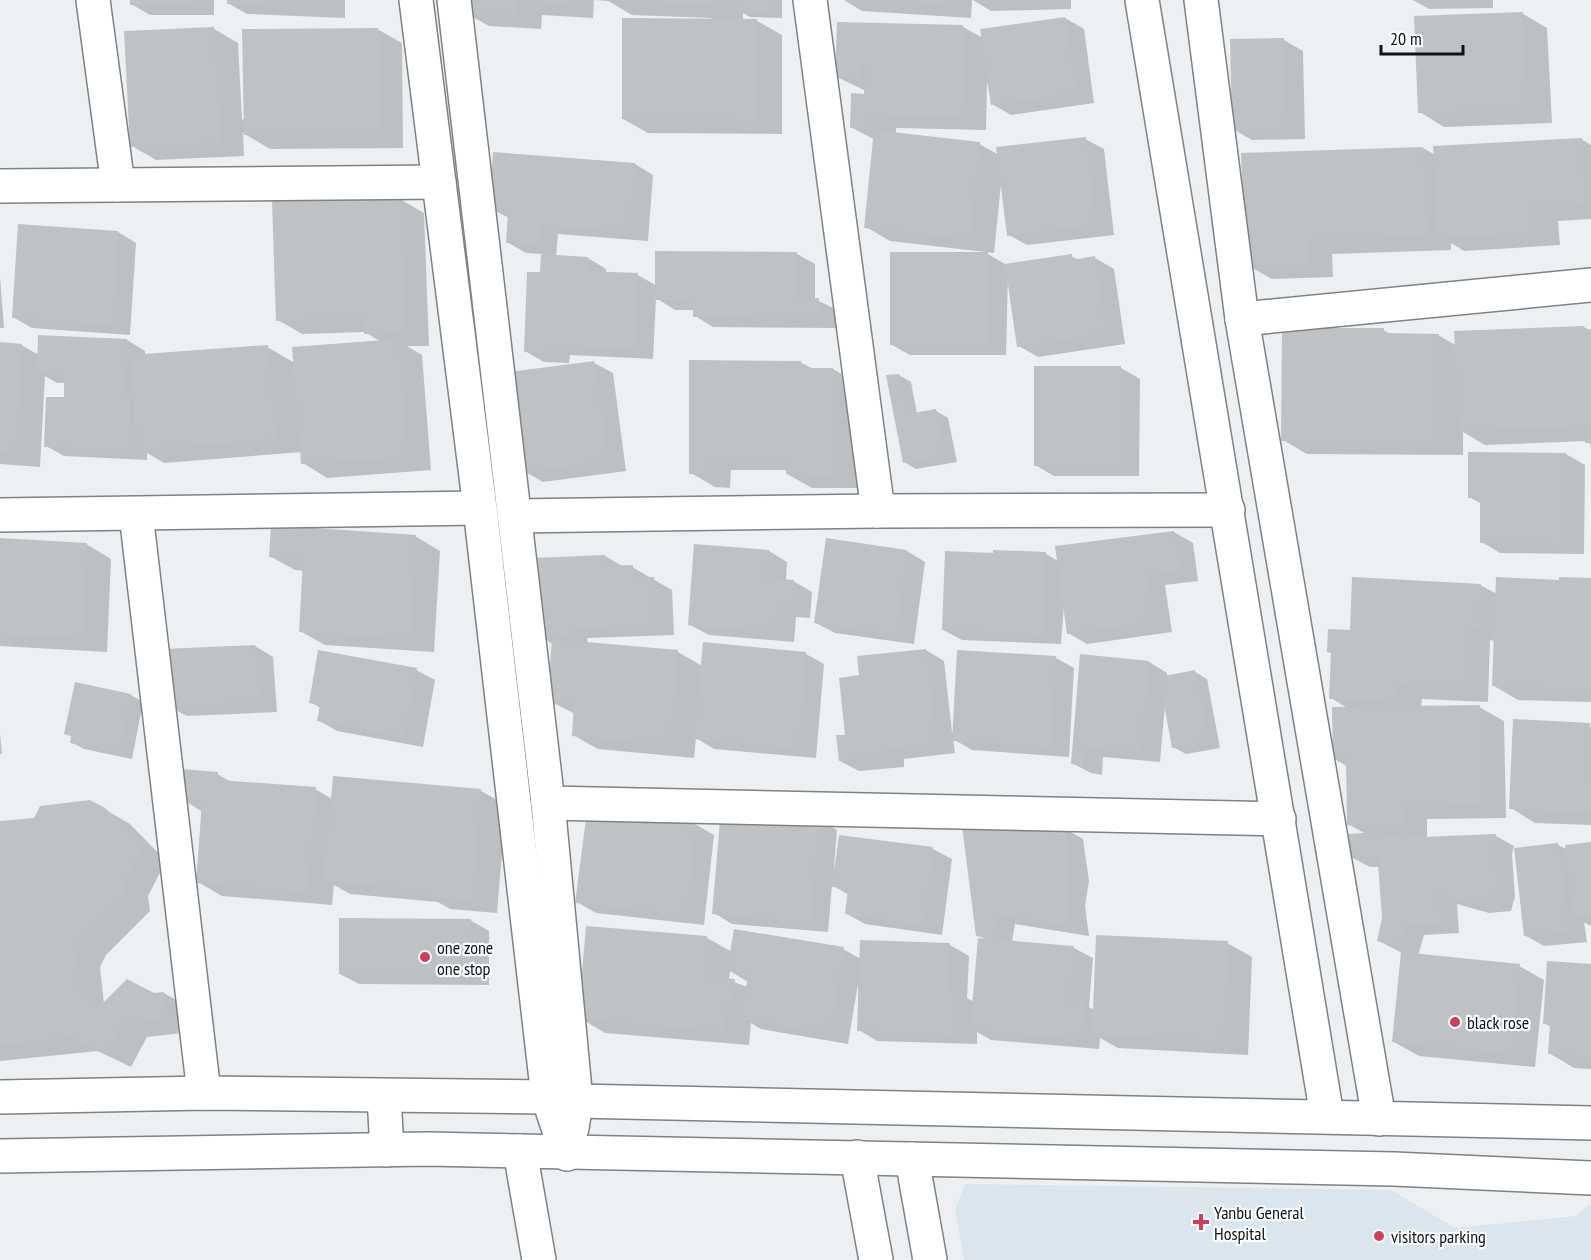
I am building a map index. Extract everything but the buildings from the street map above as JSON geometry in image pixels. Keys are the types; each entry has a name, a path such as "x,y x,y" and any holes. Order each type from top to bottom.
{"street":[{"path":"93,0 118,185"},
{"path":"416,0 480,508 562,1099"},
{"path":"454,0 548,802 562,1099 567,1154"},
{"path":"810,0 878,511"},
{"path":"1142,0 1327,1116"},
{"path":"1201,0 1242,319 1379,1119"},
{"path":"0,186 439,182"},
{"path":"1242,319 1591,285"},
{"path":"0,515 480,508"},
{"path":"514,516 878,511 1228,510"},
{"path":"136,514 204,1093"},
{"path":"548,802 1279,819"},
{"path":"0,1097 204,1093 1591,1123"},
{"path":"384,1096 387,1150"},
{"path":"0,1156 387,1150 520,1151 567,1154 857,1157 1394,1169 1591,1178"},
{"path":"520,1151 539,1260"},
{"path":"857,1157 876,1260"},
{"path":"912,1159 930,1260"}],"shaded area":[{"name":"Yanbu General Hospital","path":"965,1184 1391,1190 1455,1228 1576,1216 1591,1204 1591,1260 964,1260 955,1210"}],"place":[{"name":"one zone one stop","path":"425,957"},
{"name":"black rose","path":"1455,1022"},
{"name":"Yanbu General Hospital","path":"1201,1222"},
{"name":"visitors parking","path":"1379,1236"}]}
